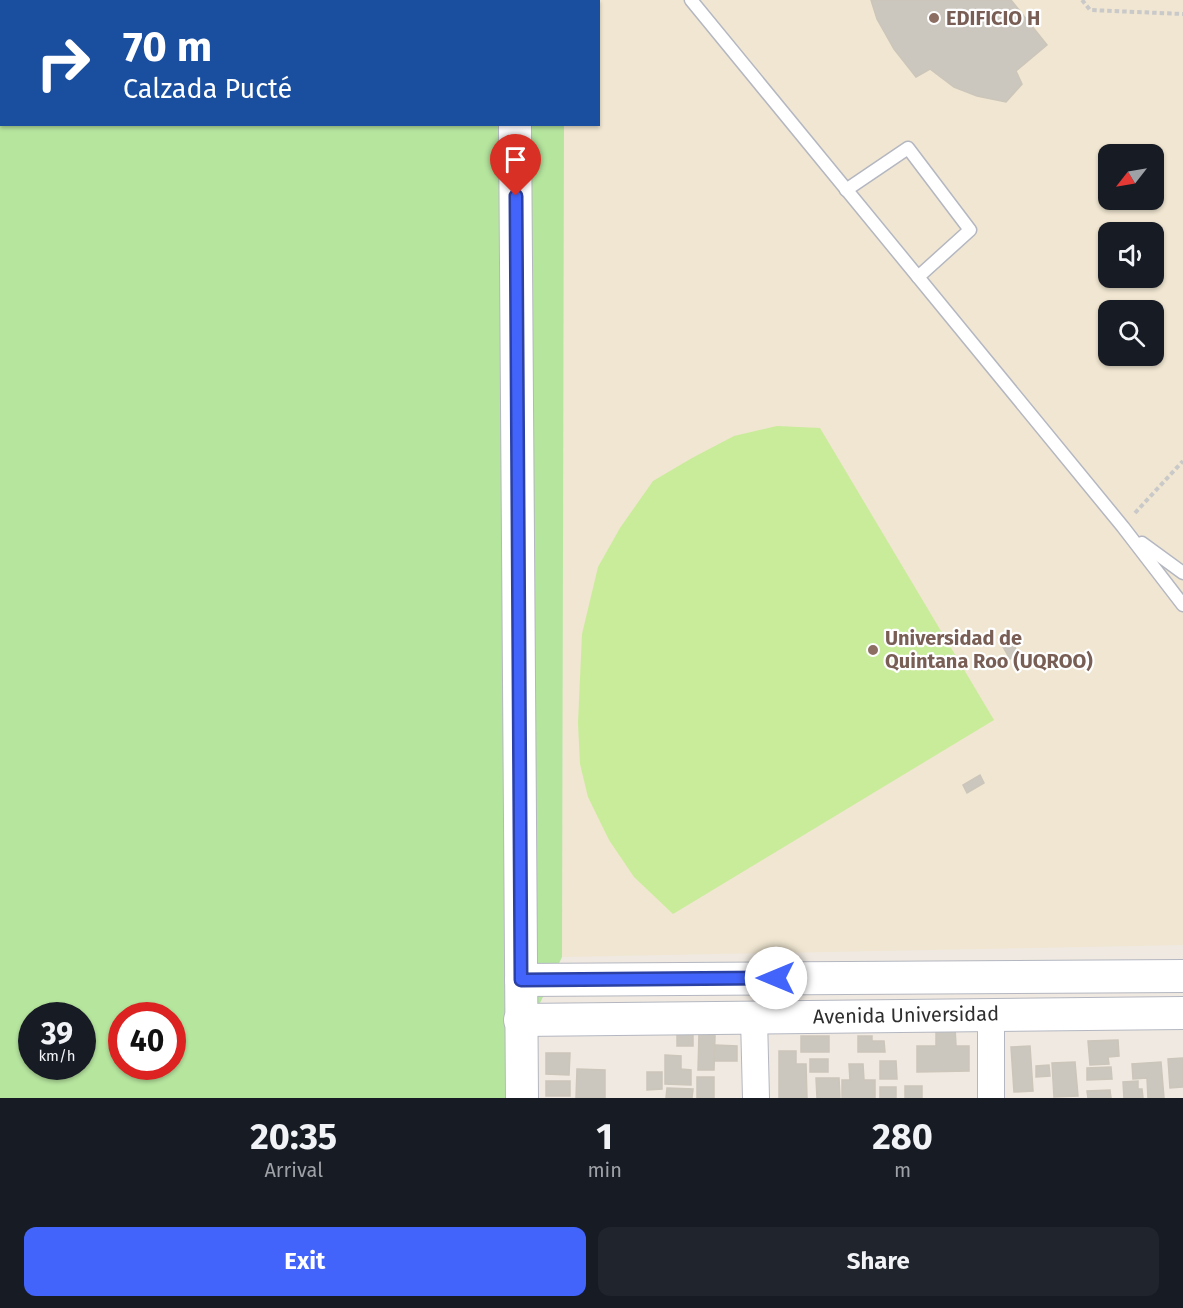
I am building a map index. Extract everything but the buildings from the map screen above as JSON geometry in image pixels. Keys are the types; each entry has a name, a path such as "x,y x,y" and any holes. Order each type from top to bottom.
{"street":[{"path":"515,126 522,1098"},
{"path":"1148,976 1183,956"},
{"name":"Avenida Universidad","path":"521,980 1183,976"},
{"name":"Avenida Universidad","path":"520,1020 1183,1013"},
{"path":"991,1014 991,1098"},
{"path":"754,1018 756,1098"}],"lane":[{"path":"691,0 1123,527 1183,605"},
{"path":"846,190 908,148 970,230 918,277"},
{"path":"1123,527 1183,573"}],"path":[{"path":"1082,0 1090,10 1183,14"},
{"path":"1123,527 1183,461"}],"shaded area":[{"name":"Universidad de Quintana Roo (UQROO)","path":"600,0 1183,0 1183,945 562,957 564,126 600,126"}],"green space":[{"path":"0,126 564,126 562,957 508,1070 508,1098 0,1098"},
{"path":"777,426 820,428 994,720 673,914 634,877 609,840 588,797 580,764 578,723 582,634 598,567 620,528 653,481 734,436"}],"place":[{"name":"EDIFICIO H","path":"934,18"},
{"name":"Universidad de Quintana Roo (UQROO)","path":"873,650"}],"route":[{"path":"516,196 521,980 776,978"}]}
